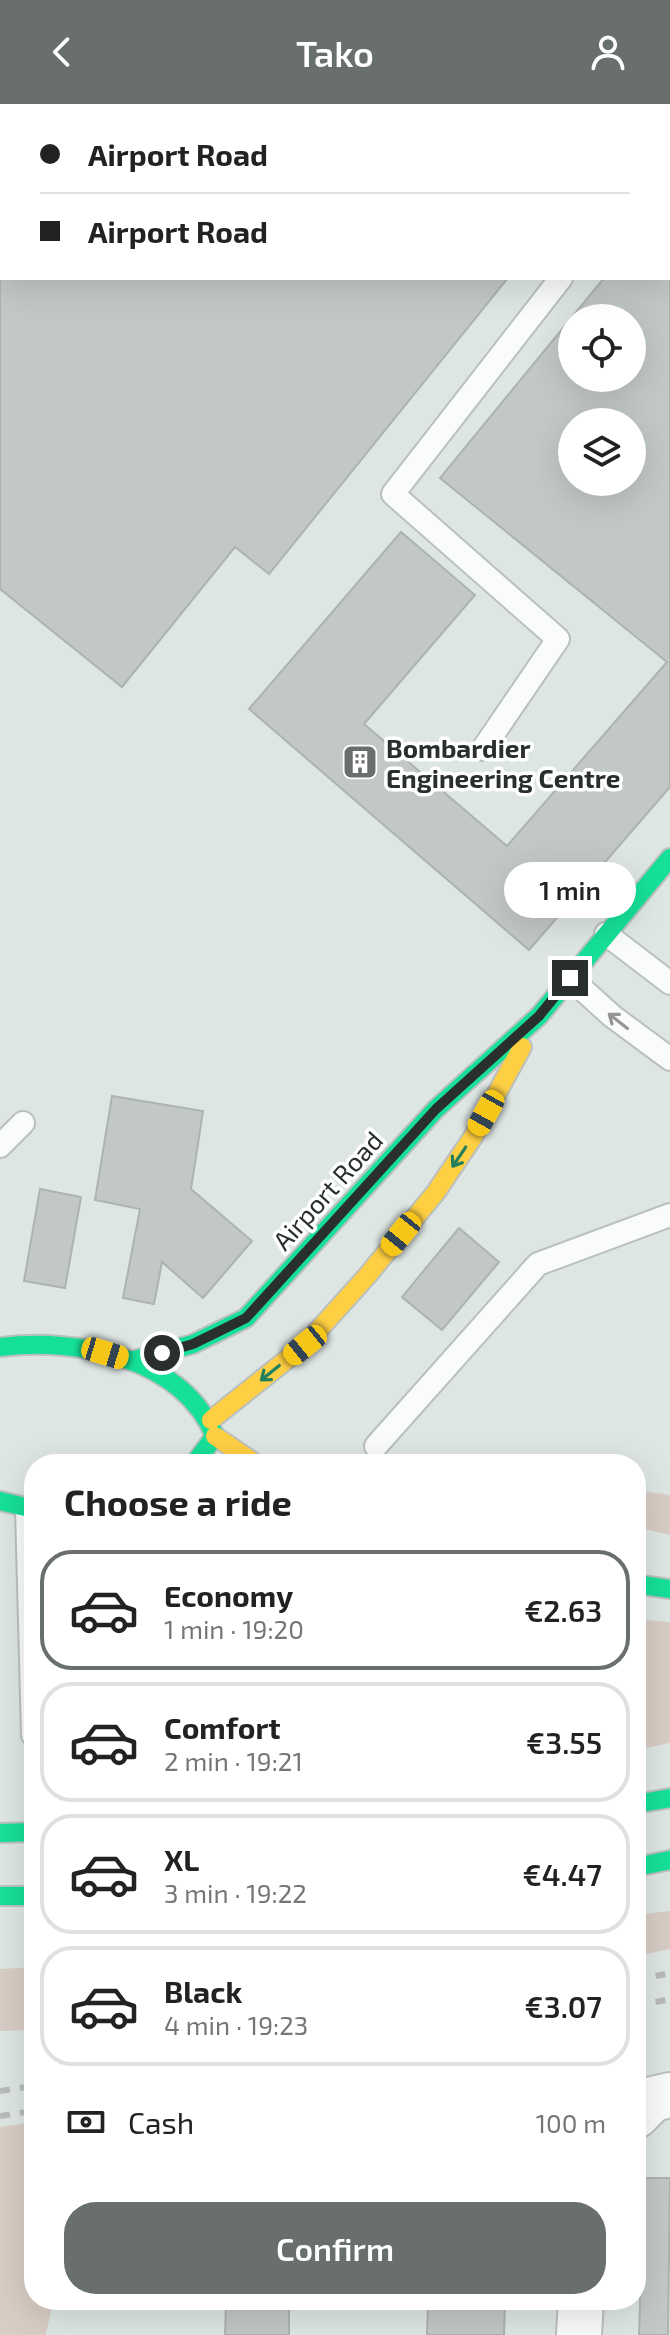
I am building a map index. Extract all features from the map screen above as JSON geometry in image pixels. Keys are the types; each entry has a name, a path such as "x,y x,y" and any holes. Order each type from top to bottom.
{"main road":[{"name":"Airport Road","path":"131,1361 193,1344 246,1318 436,1109 539,1016 670,858"},
{"name":"Airport Road","path":"199,1454 213,1428 305,1345 436,1192 473,1137 539,1016"},
{"path":"3,1344 79,1345 131,1361 179,1389 213,1428 244,1454"},
{"path":"646,1585 670,1589"},
{"path":"646,1802 670,1798"},
{"path":"0,1833 24,1832"},
{"path":"646,1865 670,1860"},
{"path":"0,1896 24,1896"}],"street":[{"path":"646,2106 653,2099 670,2095"},
{"path":"579,2335 580,2310"}],"lane":[{"path":"483,749 558,639 393,494 559,280"},
{"path":"606,934 670,983"},
{"path":"570,978 612,1016 670,1059"},
{"path":"0,1146 23,1123"},
{"path":"376,1446 538,1264 670,1215"},
{"path":"14,1505 24,1566"}],"shaded area":[{"path":"646,1491 670,1495 670,1535 646,1529"},
{"path":"646,1620 670,1622 670,1743 646,1748"},
{"path":"670,1911 670,1949 646,1954 646,1914"},
{"path":"24,1968 24,2030 0,2031 0,1969"},
{"path":"24,2123 24,2310 51,2310 46,2335 0,2335 0,2127"}],"building":[{"path":"0,280 506,280 269,574 235,547 122,687 0,589"},
{"path":"602,280 670,280 670,787 529,950 249,709 401,532 475,595 364,724 507,846 667,662 440,478 558,334 558,392 646,392 646,304 583,304"},
{"path":"112,1096 203,1111 191,1189 252,1241 203,1298 162,1262 154,1304 123,1298 140,1209 95,1200"},
{"path":"40,1189 81,1197 65,1288 24,1281"},
{"path":"459,1228 499,1262 442,1330 402,1297"},
{"path":"646,2178 670,2178 668,2335 639,2335 640,2310 646,2310"},
{"path":"226,2310 289,2310 289,2335 225,2335"},
{"path":"428,2310 505,2310 504,2335 427,2335"}],"railway":[{"path":"646,1978 670,1973"},
{"path":"646,2004 670,1999"},
{"path":"0,2091 24,2087"},
{"path":"0,2116 24,2112"}],"traffic: fast":[{"path":"131,1361 193,1344 246,1318 436,1109 539,1016 670,858"},
{"path":"0,1347 30,1345 93,1350 152,1370 178,1387 199,1409 215,1436 202,1454"},
{"path":"0,1501 24,1507"},
{"path":"646,1585 670,1589"},
{"path":"646,1802 670,1798"},
{"path":"0,1833 24,1832"},
{"path":"646,1865 670,1860"},
{"path":"0,1896 24,1896"}],"traffic: slow":[{"path":"211,1420 305,1345 367,1276 436,1192 473,1137 522,1047"},
{"path":"215,1436 241,1454"}],"place":[{"name":"Bombardier Engineering Centre","path":"360,762"}],"route":[{"path":"162,1353 193,1344 246,1318 436,1109 539,1016 570,978"}]}
